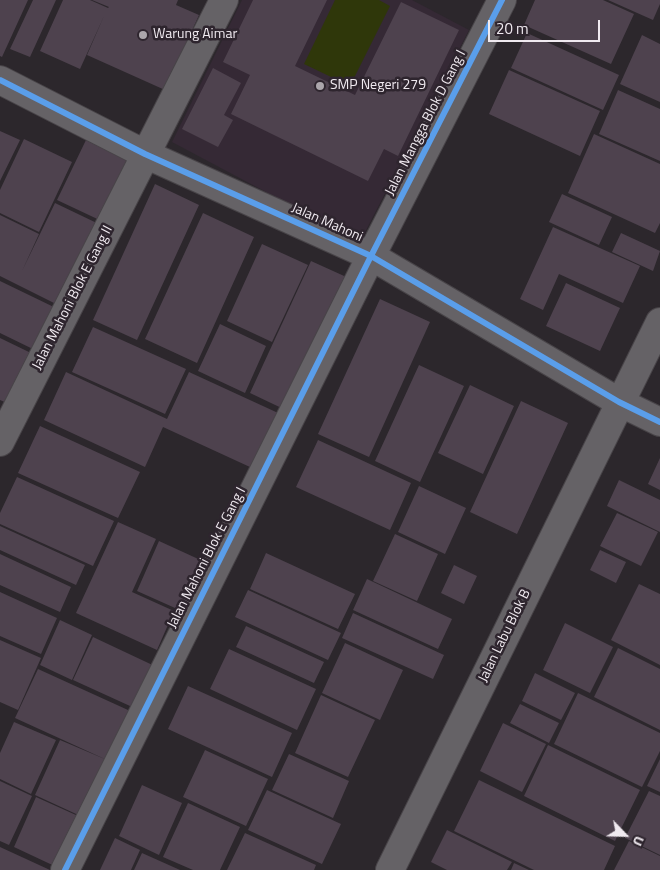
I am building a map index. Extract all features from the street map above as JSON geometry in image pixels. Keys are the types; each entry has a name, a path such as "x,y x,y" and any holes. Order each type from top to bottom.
{"street":[{"name":"Jalan Mahoni Blok E Gang II","path":"0,442 224,0"},
{"name":"Jalan Mangga Blok D Gang I","path":"371,256 502,0"},
{"name":"Jalan Mahoni","path":"0,80 145,154 371,256 620,402 660,422"},
{"name":"Jalan Mahoni Blok E Gang I","path":"65,870 371,256"},
{"name":"Jalan Labu Blok B","path":"390,870 660,322"}],"shaded area":[{"name":"SMP Negeri 279","path":"242,0 412,0 469,30 360,242 172,142"}],"green space":[{"path":"335,0 379,0 390,6 350,86 304,64"}],"building":[{"path":"0,0 28,0 2,57 0,56"},
{"path":"33,0 56,0 30,57 10,49"},
{"name":"Warung Aimar","path":"63,0 90,0 108,8 92,0 178,0 176,5 199,15 165,90 87,55 104,16 80,69 40,51"},
{"path":"253,0 327,0 295,66 355,95 401,2 459,30 398,156 384,149 368,181 231,114 250,75 223,62"},
{"path":"535,0 603,0 634,14 611,64 524,25"},
{"path":"608,0 660,0 660,4 653,20"},
{"path":"527,33 619,75 603,110 511,68"},
{"path":"642,35 660,44 660,102 620,84"},
{"path":"213,68 241,83 224,115 233,120 218,147 182,129"},
{"path":"509,70 600,111 580,156 489,114"},
{"path":"618,90 660,109 660,161 599,134"},
{"path":"0,131 20,140 0,181"},
{"path":"594,134 660,164 660,223 655,233 568,193"},
{"path":"24,139 72,162 39,232 0,213 0,190"},
{"path":"86,140 137,164 108,224 57,200"},
{"path":"155,184 199,205 137,340 93,320"},
{"path":"562,194 612,217 599,245 549,222"},
{"path":"55,203 103,226 64,308 0,276 0,215 39,234 22,271"},
{"path":"203,213 254,237 197,363 145,339"},
{"path":"553,227 640,266 623,303 559,274 543,310 520,299"},
{"path":"621,233 660,251 653,271 612,252"},
{"path":"262,244 308,265 272,342 227,321"},
{"path":"311,261 353,280 292,413 250,393"},
{"path":"0,281 60,310 39,352 0,333"},
{"path":"566,283 620,308 600,351 546,326"},
{"path":"380,299 430,322 369,457 318,434"},
{"path":"220,324 266,346 245,393 198,371"},
{"path":"93,327 186,369 165,414 72,372"},
{"path":"0,338 31,353 7,403 0,400"},
{"path":"419,365 464,386 420,482 375,461"},
{"path":"66,372 167,419 189,372 289,418 263,473 163,427 145,467 44,420"},
{"path":"470,385 514,406 483,474 438,453"},
{"path":"521,401 568,423 517,534 470,512"},
{"path":"40,426 140,472 118,518 18,473"},
{"path":"318,440 411,483 390,530 296,487"},
{"path":"660,458 660,490 648,484"},
{"path":"17,477 114,521 93,566 0,524 0,513"},
{"path":"619,480 660,500 660,532 607,506"},
{"path":"419,486 466,508 445,554 398,532"},
{"path":"617,513 658,532 641,566 600,546"},
{"path":"118,522 156,539 132,592 174,611 157,650 76,613"},
{"path":"0,526 85,565 76,585 0,550"},
{"path":"395,534 438,554 417,601 373,581"},
{"path":"159,541 207,563 184,612 137,591"},
{"path":"600,550 626,562 616,583 590,570"},
{"path":"266,553 355,594 338,629 250,589"},
{"path":"0,554 71,587 60,612 0,585"},
{"path":"454,565 477,576 464,604 441,593"},
{"path":"367,579 452,619 438,649 353,610"},
{"path":"639,584 660,594 660,665 611,640"},
{"path":"248,590 341,633 328,660 235,617"},
{"path":"0,592 57,618 41,654 0,636"},
{"path":"353,613 444,655 433,679 342,638"},
{"path":"60,620 92,635 72,680 40,665"},
{"path":"565,623 613,647 590,693 543,670"},
{"path":"246,626 324,662 314,683 236,647"},
{"path":"93,637 161,669 141,711 73,680"},
{"path":"0,640 41,658 18,710 0,702"},
{"path":"345,643 403,670 380,720 322,693"},
{"path":"618,648 660,669 660,730 594,697"},
{"path":"229,649 316,689 297,730 210,689"},
{"path":"38,669 139,715 87,819 35,795 60,740 107,760 15,718"},
{"path":"535,673 575,693 561,720 522,701"},
{"path":"188,686 292,733 272,777 168,729"},
{"path":"578,693 660,733 660,751 642,787 554,744"},
{"path":"321,695 375,720 348,777 295,753"},
{"path":"520,704 559,723 549,743 510,723"},
{"path":"14,722 56,740 31,794 0,779 0,753"},
{"path":"503,723 546,744 522,792 480,771"},
{"path":"548,745 640,790 615,841 524,796"},
{"path":"205,750 268,779 246,826 183,797"},
{"path":"289,754 349,781 333,818 272,790"},
{"path":"660,759 660,792 647,786"},
{"path":"479,780 615,846 604,870 534,870 454,831"},
{"path":"0,781 32,796 9,845 0,841"},
{"path":"142,785 182,803 159,855 119,836"},
{"path":"267,790 341,824 322,864 248,830"},
{"path":"649,791 660,796 660,855 625,838"},
{"path":"36,797 87,820 63,870 14,847"},
{"path":"188,803 240,827 220,870 193,870 163,857"},
{"path":"447,830 512,862 507,870 447,870 431,862"},
{"path":"245,833 316,865 314,870 227,870"},
{"path":"115,838 140,850 131,870 100,870"},
{"path":"629,841 660,856 660,870 614,870"},
{"path":"0,847 50,870 0,870"},
{"path":"142,853 180,870 134,870"},
{"path":"514,863 529,870 511,870"}],"cycle path":[{"path":"65,870 371,256 502,0"},
{"path":"0,80 145,154 371,256 619,402 660,422"}],"place":[{"name":"Warung Aimar","path":"143,35"},
{"name":"SMP Negeri 279","path":"320,86"}]}
